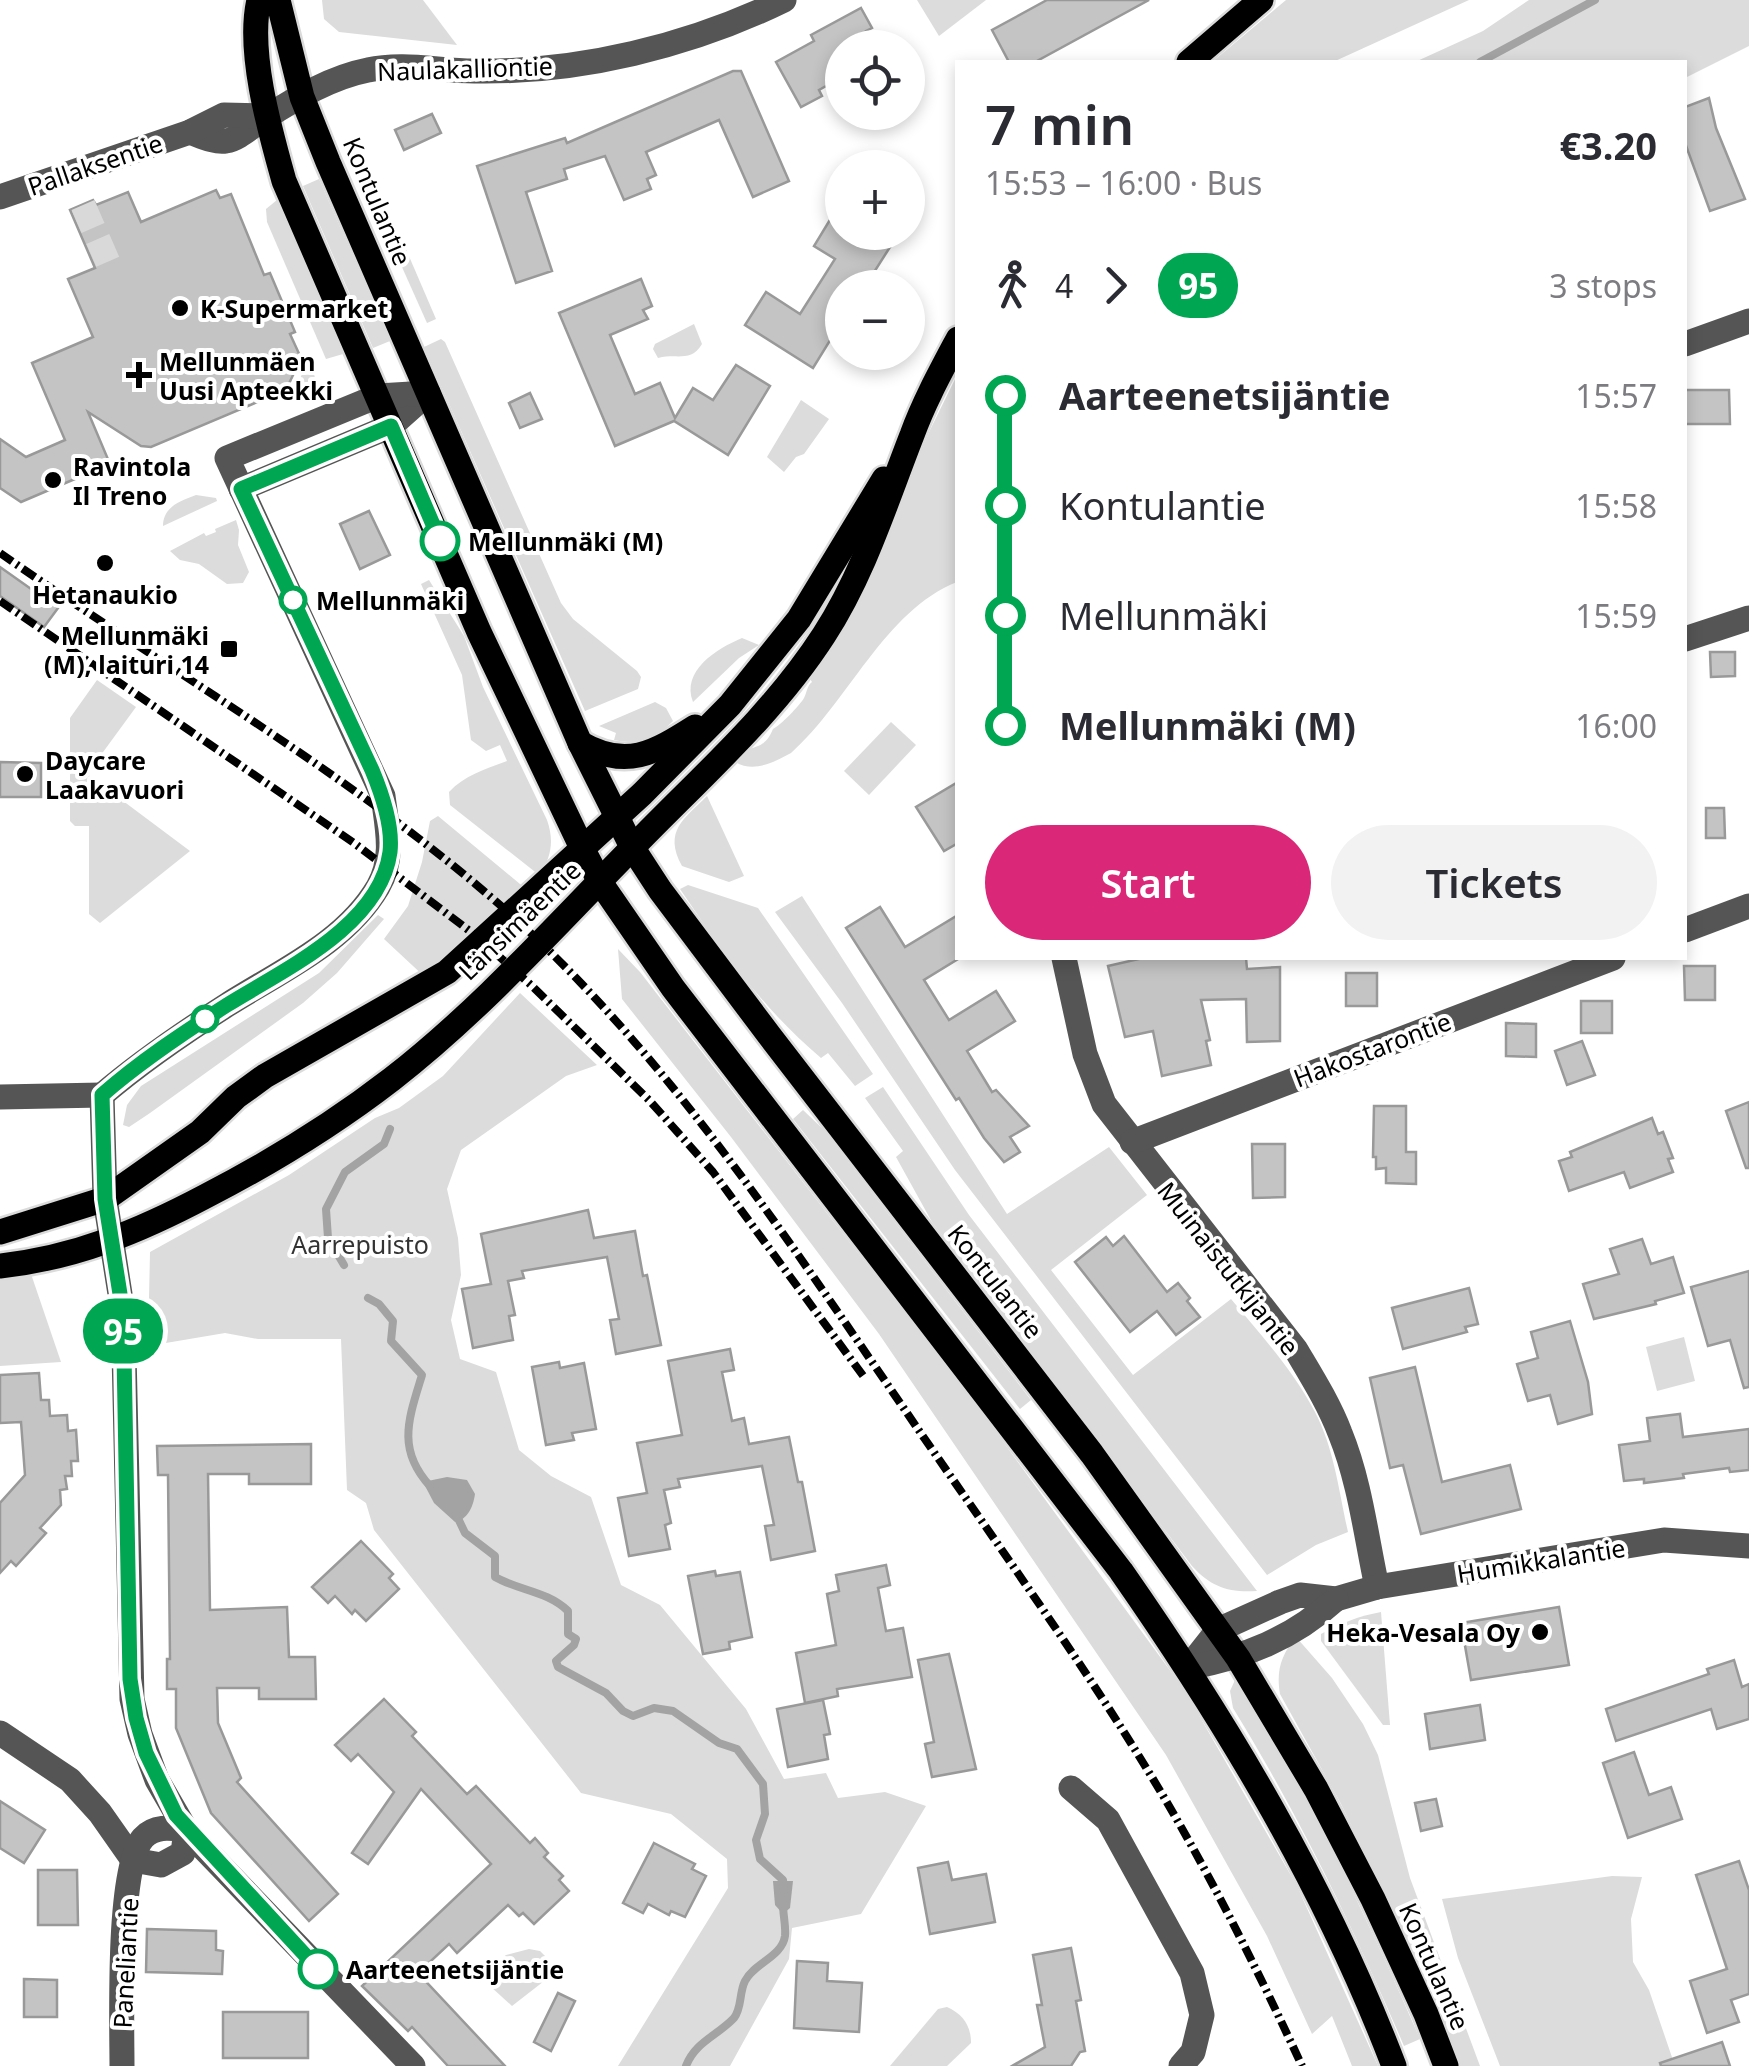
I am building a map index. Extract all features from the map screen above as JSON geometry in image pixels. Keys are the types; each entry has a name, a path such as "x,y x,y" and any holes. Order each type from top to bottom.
{"main road":[{"path":"260,0 256,33 266,116 284,181 517,716 600,882 673,988 1110,1556 1188,1668 1276,1811 1332,1923 1394,2066"},
{"name":"Kontulantie","path":"278,0 302,97 580,743 632,847 769,1035 1092,1454 1238,1658 1316,1789 1365,1884 1446,2066"},
{"path":"1191,60 1261,0"},
{"name":"Länsimäentie","path":"0,1232 105,1199 190,1140 264,1076 447,972 582,848 730,705 798,619 912,432 955,346"},
{"name":"Länsimäentie","path":"0,1266 54,1258 111,1241 234,1181 383,1085 472,1008 772,706 824,636 870,550 912,432"},
{"path":"580,743 600,755 634,757 652,752 730,705"}],"street":[{"name":"Naulakalliontie","path":"266,116 336,79 372,69 396,66 474,72 583,63 690,38 784,0"},
{"name":"Pallaksentie","path":"0,197 190,132 224,115 266,116"},
{"path":"1687,343 1749,320"},
{"path":"0,1097 102,1095 145,1058 311,954 354,919 380,885 390,850 382,796 227,458 378,396 428,393"},
{"path":"241,489 391,426 428,393"},
{"path":"1687,638 1749,618"},
{"path":"1687,929 1749,906"},
{"name":"Muinaistutkijantie","path":"1064,960 1094,1081 1104,1104 1296,1350 1322,1394 1341,1435 1356,1485 1377,1587"},
{"name":"Hakostarontie","path":"1132,1142 1608,960"},
{"path":"102,1095 105,1199 120,1294 124,1354 132,1700 143,1744 157,1780 186,1830 413,2066"},
{"name":"Humikkalantie","path":"1188,1668 1218,1630 1300,1596 1336,1599 1377,1587 1664,1540 1749,1546"},
{"name":"Humikkalantie","path":"1188,1668 1238,1658 1314,1619 1336,1599"},
{"path":"0,1733 70,1780 100,1813 133,1860"},
{"path":"1071,1788 1108,1820 1192,1974 1202,2015 1193,2052 1182,2066"},
{"name":"Paneliantie","path":"122,2066 124,1910 133,1860 161,1866 182,1853 186,1830"}],"green space":[{"path":"322,0 423,0 457,45 339,32 324,19"},
{"path":"917,0 986,0 939,36"},
{"path":"1286,0 1469,0 1337,60 1214,60"},
{"path":"1529,0 1749,0 1749,46 1687,77 1687,60 1419,60 1483,31"},
{"path":"319,179 390,341 373,348 303,186"},
{"path":"277,200 343,354 326,359 267,222 266,209"},
{"path":"399,233 436,319 427,323 389,238"},
{"path":"694,324 702,344 698,350 658,358 653,349 655,344"},
{"path":"441,339 561,603 573,619 637,671 641,677 638,689 585,711 424,347"},
{"path":"309,356 317,385 314,392 291,402"},
{"path":"955,379 955,583 931,595 888,635 791,753 761,766 739,764 731,759 765,742 804,698 812,682 807,674 888,532"},
{"path":"801,400 829,419 804,454 796,457 784,472 767,457"},
{"path":"196,495 217,501 163,526 169,509"},
{"path":"236,520 238,545 249,572 243,583 227,584 199,564 180,560 170,551 204,533 206,536 216,532 215,529"},
{"path":"429,580 464,636 483,687 547,820 550,848 539,875 450,805 449,792 455,786 507,761 500,745 486,751 471,740 462,675 421,584"},
{"path":"742,638 759,645 739,658 693,702 692,680 696,671 712,655"},
{"path":"97,680 136,707 87,774 190,851 100,923 89,914 89,826 75,826 70,821 70,718"},
{"path":"655,702 666,708 673,721 653,736 631,742 614,740 616,733 599,726"},
{"path":"891,722 916,745 869,795 844,771"},
{"path":"707,796 744,876 729,882 682,866 677,854 675,835 679,826"},
{"path":"438,816 526,889 427,979 384,939 408,906 430,821"},
{"path":"688,885 758,908 873,1074 855,1086 828,1053 821,1058 780,1020 728,957 680,889"},
{"path":"802,896 1007,1214 1109,1147 1147,1195 1051,1270 1133,1375 1231,1299 1287,1367 1315,1412 1331,1455 1348,1532 1316,1545 1267,1575 955,1170 775,912"},
{"path":"378,915 384,919 337,973 303,1003 150,1113 129,1127 123,1125 127,1105 141,1086 319,973"},
{"path":"618,949 640,972 982,1413 1185,1691 1297,1886 1378,2066 1352,2066 1332,2016 1312,2034 1267,1936 1166,1755 879,1334 622,999"},
{"name":"Aarrepuisto","path":"520,993 597,1065 566,1076 461,1150 447,1189 461,1275 451,1320 460,1359 496,1372 519,1450 551,1476 591,1497 621,1585 660,1605 746,1709 784,1779 826,1773 838,1798 885,1792 926,1806 861,1914 792,1928 789,1959 730,2066 618,2066 728,1888 727,1859 671,1814 581,1793 374,1530 366,1503 347,1490 341,1339 258,1339 225,1333 148,1346 150,1252 289,1175 375,1118 399,1108 443,1076"},
{"path":"883,1087 969,1215 1257,1591 1221,1587 1192,1566 932,1222 896,1157 903,1151 865,1098"},
{"path":"803,1110 823,1129 1031,1400 1020,1409 793,1119"},
{"path":"30,1271 61,1362 0,1366 0,1277"},
{"path":"1684,1337 1695,1381 1657,1391 1646,1347"},
{"path":"1381,1612 1390,1725 1383,1725 1321,1641 1321,1634 1336,1626"},
{"path":"1296,1637 1332,1678 1363,1724 1378,1755 1410,1878 1480,2066 1461,2066 1406,1936 1340,1802 1280,1694 1281,1664"},
{"path":"1235,1680 1264,1719 1323,1831 1420,2039 1404,2046 1325,1874 1233,1708 1230,1691"},
{"path":"1612,1876 1642,1877 1631,1919 1633,1962 1649,1990 1675,2066 1500,2066 1458,1958 1442,1899"},
{"path":"529,1949 540,1951 547,1958 548,1978 512,2006 479,1976 506,1955"},
{"path":"947,2007 965,2021 971,2043 947,2066 890,2066 938,2009"}],"shaded area":[{"path":"447,1477 467,1480 475,1494 469,1512 455,1522 434,1503 423,1482"},
{"path":"773,1881 793,1881 790,1908 783,1914 775,1905"}],"building":[{"path":"1047,0 1149,0 1039,60 1008,60 992,30"},
{"path":"861,8 872,28 825,30 825,87 819,90 822,96 801,107 776,62 814,41 811,35"},
{"path":"733,71 741,71 789,181 753,197 719,120 646,152 656,175 647,179 651,189 624,200 605,156 564,169 567,179 526,192 552,271 516,283 477,166 565,138 567,143"},
{"path":"1709,98 1716,128 1745,199 1710,211 1687,148 1687,106"},
{"path":"432,114 441,133 404,150 395,130"},
{"path":"216,190 220,198 231,194 264,275 270,273 295,332 290,334 301,358 286,390 151,447 141,446 88,412 110,464 21,502 0,488 0,439 26,457 65,440 32,363 93,337 68,279 95,268 70,210 128,192 141,222"},
{"path":"825,228 825,250 888,250 875,270 828,270 835,259 814,246"},
{"path":"825,275 825,349 813,368 745,325 766,292 800,314"},
{"path":"641,279 652,306 643,310 648,319 610,335 635,394 660,383 675,418 693,388 713,400 736,365 770,386 728,455 674,421 615,446 559,313"},
{"path":"1687,390 1729,390 1730,424 1687,424"},
{"path":"530,393 542,419 520,428 509,403"},
{"path":"369,511 390,555 360,569 340,524"},
{"path":"0,567 58,608 44,627 0,596"},
{"path":"1710,652 1735,652 1735,676 1711,677"},
{"path":"0,762 41,763 41,797 0,797"},
{"path":"955,784 955,845 944,851 916,807"},
{"path":"1706,808 1724,808 1725,838 1706,838"},
{"path":"880,907 905,947 955,917 956,960 924,980 949,1020 996,991 1015,1021 967,1051 992,1092 996,1090 1029,1126 1010,1137 1020,1152 1004,1162 984,1138 846,928"},
{"path":"1134,960 1246,960 1247,969 1280,967 1280,1041 1247,1042 1246,999 1201,1000 1211,1065 1162,1076 1153,1031 1125,1037 1108,966"},
{"path":"1684,966 1715,966 1715,1000 1685,1000"},
{"path":"1346,973 1377,973 1377,1006 1346,1006"},
{"path":"1581,1001 1612,1001 1612,1033 1581,1033"},
{"path":"1506,1023 1536,1024 1536,1057 1506,1056"},
{"path":"1582,1041 1595,1075 1567,1085 1555,1051"},
{"path":"1749,1102 1749,1168 1746,1168 1726,1111"},
{"path":"1374,1106 1406,1106 1406,1152 1416,1152 1416,1184 1386,1183 1386,1168 1376,1169"},
{"path":"1652,1118 1658,1134 1663,1132 1673,1158 1668,1159 1673,1172 1630,1188 1624,1172 1569,1191 1559,1161 1572,1157 1570,1152"},
{"path":"1252,1144 1285,1144 1285,1197 1253,1198"},
{"path":"588,1210 594,1238 635,1231 661,1345 616,1354 610,1320 619,1319 607,1257 522,1271 524,1278 508,1281 515,1315 509,1316 513,1340 473,1348 462,1289 491,1284 481,1234"},
{"path":"1124,1236 1167,1292 1178,1283 1200,1317 1176,1335 1157,1311 1130,1332 1075,1262 1106,1237 1113,1246"},
{"path":"1642,1239 1651,1264 1673,1257 1684,1293 1594,1319 1583,1284 1619,1274 1610,1249"},
{"path":"1749,1271 1749,1387 1744,1388 1730,1340 1708,1346 1691,1287"},
{"path":"1469,1288 1478,1324 1465,1327 1467,1332 1403,1349 1392,1308"},
{"path":"1570,1321 1588,1382 1592,1414 1558,1424 1550,1395 1528,1401 1517,1364 1538,1358 1531,1332"},
{"path":"730,1349 734,1370 722,1372 732,1421 744,1418 749,1444 789,1437 815,1551 771,1560 765,1526 774,1525 762,1466 678,1479 680,1487 664,1490 671,1523 665,1525 670,1549 629,1556 618,1498 647,1493 637,1443 682,1435 668,1361"},
{"path":"559,1362 560,1368 584,1363 596,1429 572,1433 574,1440 546,1445 532,1367"},
{"path":"1415,1367 1442,1482 1510,1465 1521,1509 1421,1534 1403,1465 1390,1468 1370,1378"},
{"path":"39,1373 41,1400 49,1400 50,1416 67,1415 68,1431 76,1430 78,1461 71,1461 72,1476 65,1476 67,1489 60,1490 61,1505 40,1528 46,1533 16,1566 11,1561 0,1573 0,1503 25,1475 21,1422 0,1423 0,1375"},
{"path":"1680,1414 1683,1437 1749,1429 1749,1470 1730,1472 1729,1468 1644,1483 1644,1479 1624,1481 1619,1445 1650,1441 1647,1418"},
{"path":"311,1444 311,1484 249,1484 249,1474 208,1474 210,1610 287,1607 289,1657 315,1657 316,1699 259,1699 259,1688 217,1688 218,1723 241,1778 237,1782 338,1894 309,1921 211,1813 176,1728 176,1689 167,1689 168,1475 158,1475 157,1446"},
{"path":"361,1541 393,1574 389,1578 399,1589 366,1621 355,1610 352,1614 335,1596 328,1603 312,1587"},
{"path":"886,1565 890,1585 878,1588 886,1631 903,1628 912,1677 837,1689 838,1696 805,1703 796,1653 836,1645 827,1594 839,1591 836,1575"},
{"path":"715,1571 716,1576 740,1572 752,1637 729,1642 730,1649 703,1654 688,1576"},
{"path":"1559,1607 1569,1665 1471,1680 1461,1623"},
{"path":"949,1654 976,1769 932,1777 925,1744 934,1742 918,1660"},
{"path":"1734,1660 1742,1687 1749,1684 1749,1719 1717,1729 1711,1709 1616,1741 1606,1709 1709,1674 1707,1669"},
{"path":"384,1699 416,1732 412,1736 467,1794 476,1786 530,1843 535,1838 548,1853 544,1857 563,1876 559,1880 569,1891 534,1924 508,1905 457,1953 449,1944 418,1973 505,2066 448,2066 412,2027 408,2031 362,1986 491,1864 421,1789 368,1864 352,1853 394,1792 358,1754 351,1761 335,1745"},
{"path":"823,1700 830,1734 824,1735 828,1759 788,1767 777,1709"},
{"path":"1480,1705 1485,1740 1430,1749 1425,1714"},
{"path":"1634,1752 1649,1795 1671,1787 1682,1819 1628,1838 1603,1763"},
{"path":"1436,1799 1442,1826 1421,1831 1415,1803"},
{"path":"0,1801 45,1830 24,1863 0,1848"},
{"path":"654,1843 695,1864 692,1869 706,1876 685,1917 671,1911 669,1915 648,1904 643,1913 623,1903"},
{"path":"1739,1861 1749,1890 1749,1994 1731,2000 1739,2022 1707,2033 1690,1981 1727,1969 1696,1875"},
{"path":"948,1862 952,1880 986,1874 995,1922 930,1934 918,1868"},
{"path":"38,1870 77,1870 78,1925 38,1925"},
{"path":"147,1929 216,1931 216,1950 223,1951 222,1974 146,1972"},
{"path":"1071,1948 1085,2051 1071,2066 1012,2066 1045,2047 1033,1955"},
{"path":"797,1961 828,1963 827,1981 862,1983 859,2032 794,2028"},
{"path":"24,1979 57,1980 57,2017 24,2017"},
{"path":"558,1993 575,2001 551,2051 534,2042"},
{"path":"223,2012 308,2012 308,2058 223,2058"},
{"path":"1722,2042 1730,2066 1661,2066 1660,2063"}],"waterway":[{"path":"1484,60 1595,0"},
{"path":"344,1265 328,1238 326,1209 345,1172 384,1144 390,1129"},
{"path":"368,1298 379,1304 393,1321 391,1341 422,1375 408,1433 413,1459 430,1486"},
{"path":"456,1514 465,1533 495,1556 495,1577 551,1599 568,1611 568,1634 576,1639 556,1661 558,1667 606,1693 633,1716 654,1708 673,1711 719,1743 737,1749 763,1784 765,1814 756,1840 760,1859 783,1880 784,1890"},
{"path":"686,2066 701,2045 734,2018 745,1981 783,1943 783,1904"}],"tunnel":[{"path":"83,205 110,267"}],"railway":[{"path":"0,553 319,766 442,856 560,961 615,1020 719,1146 815,1278 1101,1697 1200,1861 1302,2066"},
{"path":"0,601 354,843 475,935 531,985 649,1100 713,1172 864,1377"}],"bus line":[{"name":"95","path":"318,1969 186,1830 157,1780 136,1718 130,1679 124,1354 120,1294 105,1199 102,1095 145,1058 311,954 354,919 380,885 390,850 382,796 372,770 241,489 391,426 440,541"}],"place":[{"name":"K-Supermarket","path":"180,308"},
{"name":"Mellunmäen Uusi Apteekki","path":"139,375"},
{"name":"Ravintola Il Treno","path":"53,480"},
{"name":"Mellunmäki (M)","path":"440,541"},
{"name":"Hetanaukio","path":"105,563"},
{"name":"Mellunmäki","path":"293,600"},
{"name":"Mellunmäki (M), laituri 14","path":"229,649"},
{"name":"Daycare Laakavuori","path":"25,774"},
{"name":"Heka-Vesala Oy","path":"1540,1632"},
{"name":"Aarteenetsijäntie","path":"318,1969"}]}
